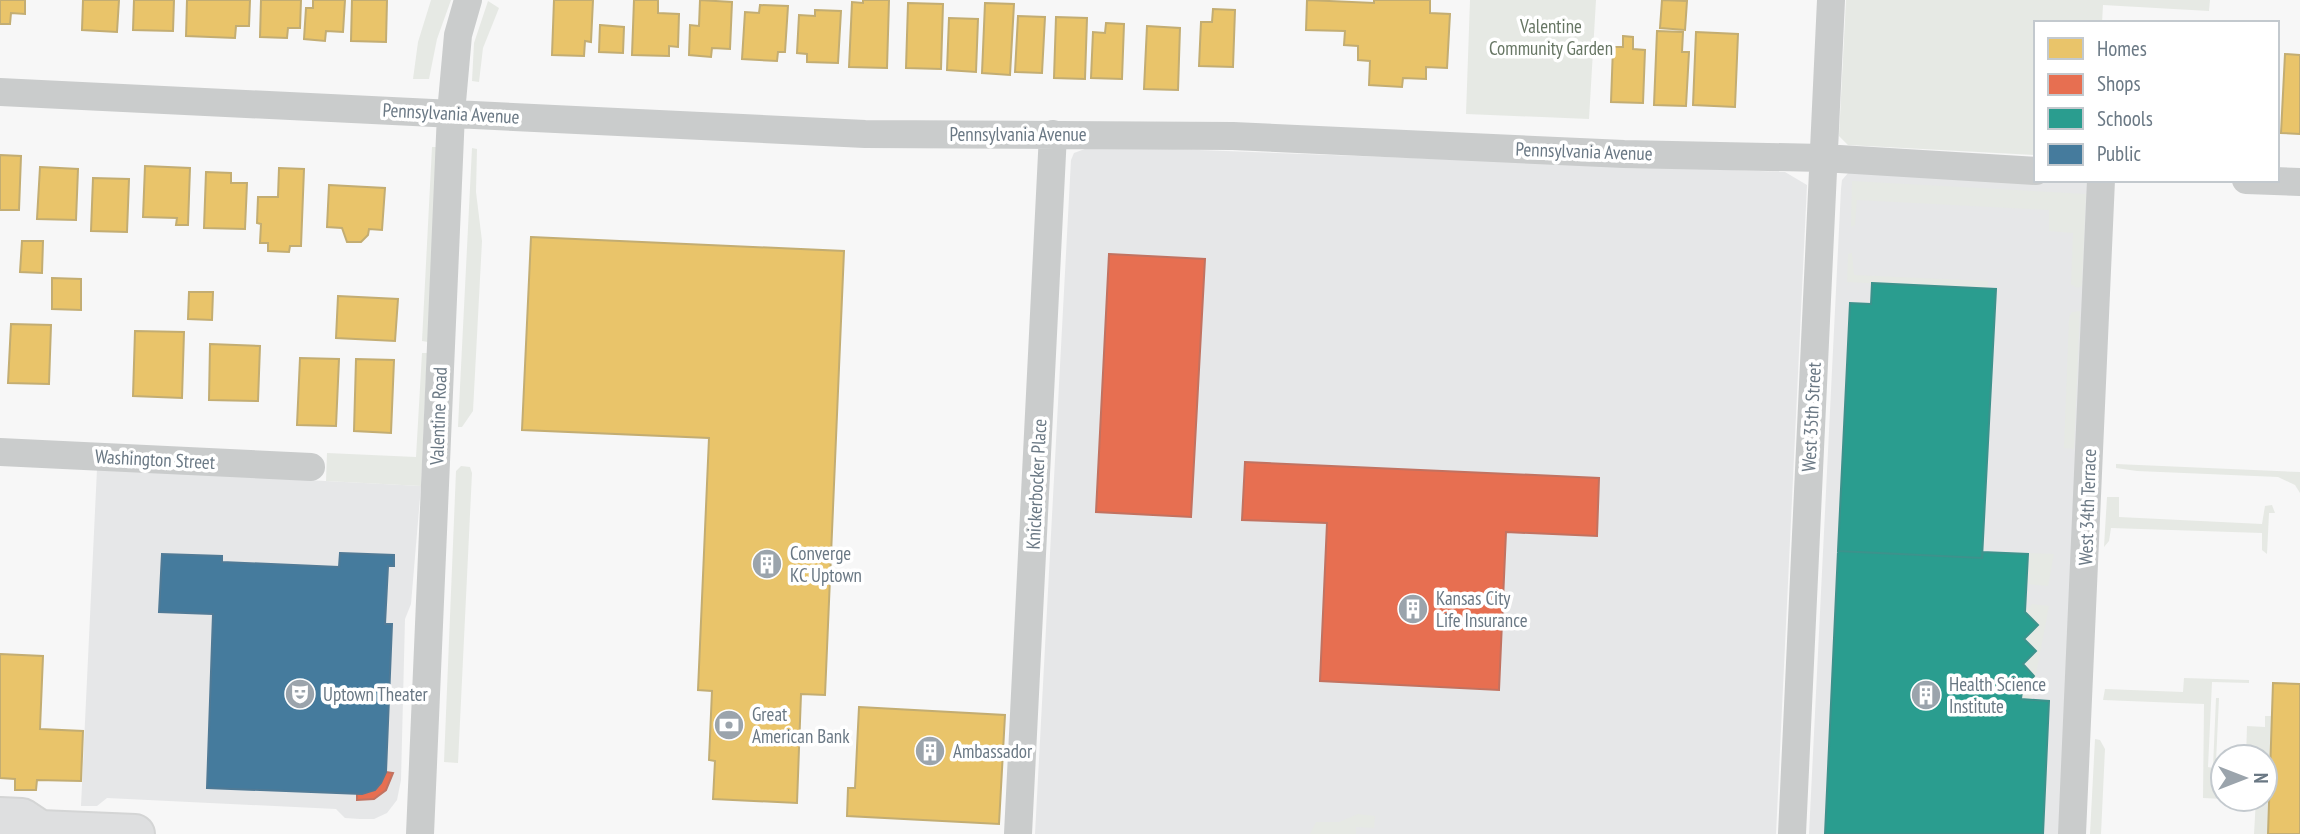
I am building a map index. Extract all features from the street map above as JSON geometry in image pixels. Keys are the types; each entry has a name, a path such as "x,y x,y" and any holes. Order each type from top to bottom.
{"main road":[{"path":"0,817 22,818 41,832 135,834"}],"street":[{"name":"Valentine Road","path":"420,834 451,113 458,35 468,0"},
{"name":"West 35th Street","path":"1792,834 1831,0"},
{"name":"Pennsylvania Avenue","path":"0,92 865,134 1233,136 1601,153 1824,158 2034,171"},
{"name":"Knickerbocker Place","path":"1018,834 1053,134"},
{"path":"2279,181 2300,182"},
{"name":"West 34th Terrace","path":"2072,834 2101,182"},
{"name":"Washington Street","path":"0,452 311,467"}],"shaded area":[{"path":"1093,146 1785,172 1807,185 1776,834 1035,834 1071,160 1074,153"},
{"path":"1849,172 2091,183 2060,834 1809,834 1842,180"},
{"path":"97,469 421,486 411,604 405,619 401,780 397,800 387,813 374,819 360,819 345,818 336,809 107,798 97,806 81,806"}],"green space":[{"path":"431,0 451,0 437,39 429,79 413,79 418,42"},
{"name":"Valentine Community Garden","path":"1470,0 1596,0 1589,119 1466,114"},
{"path":"1846,0 2210,0 2209,11 2103,5 2102,21 2034,21 2034,155 1848,145 1839,136"},
{"path":"488,1 499,8 483,48 479,82 472,81 474,43"},
{"path":"432,147 438,147 428,342 422,341"},
{"path":"472,148 477,149 476,192 482,241 473,411 462,427 458,427"},
{"path":"1852,181 2086,194 2082,286 2077,288 2071,284 2073,233 2049,231 2049,210 1857,200 1855,225 1851,227"},
{"path":"1852,253 1854,275 1988,281 1988,289 1847,282 1848,254"},
{"path":"2080,311 2074,449 2064,448 2069,317 2072,312"},
{"path":"422,353 427,353 421,486 326,481 327,453 416,457"},
{"path":"2116,464 2300,472 2300,493 2295,485 2278,477 2137,471 2116,468"},
{"path":"461,466 470,467 472,473 458,763 444,762 456,471"},
{"path":"2107,497 2119,497 2119,517 2262,524 2265,506 2272,505 2275,513 2269,513 2267,554 2262,550 2262,533 2111,528 2109,541 2104,547"},
{"path":"2029,553 2054,554 2048,586 2027,584"},
{"path":"2032,604 2049,606 2031,700 2021,699 2022,691 2034,676 2023,664 2036,651 2024,639 2038,625 2025,612"},
{"path":"2184,678 2249,680 2249,683 2212,682 2209,798 2203,798 2204,704 2103,700 2105,689 2183,692"},
{"path":"2216,698 2219,698 2217,743 2214,743"},
{"path":"2265,716 2272,716 2271,743 2246,743 2247,726 2265,727"},
{"path":"2095,739 2100,740 2105,749 2101,834 2090,834"},
{"path":"2255,813 2269,813 2268,834 2254,834"},
{"path":"1358,814 1375,816 1374,828 1356,827 1356,834 1310,834 1316,822 1339,822"}],"building: Homes":[{"path":"0,0 25,0 25,14 11,13 10,24 0,24"},
{"path":"83,0 119,0 117,32 82,30"},
{"path":"134,0 174,0 173,31 133,30"},
{"path":"187,0 250,0 249,26 236,26 235,38 186,36"},
{"path":"261,0 301,0 300,28 288,28 287,38 260,37"},
{"path":"313,0 345,0 343,32 326,31 325,41 304,39 306,8 313,8"},
{"path":"352,0 387,0 386,42 351,41"},
{"path":"554,0 593,0 591,42 585,41 584,56 552,55"},
{"path":"634,0 658,0 658,13 679,14 678,47 669,46 669,56 632,55"},
{"path":"700,0 732,2 730,49 712,48 711,57 689,55 690,25 699,26"},
{"path":"863,0 889,0 887,68 849,67 852,2 863,3"},
{"path":"1307,0 1374,3 1374,0 1430,0 1430,13 1450,14 1447,68 1426,67 1426,79 1403,78 1402,87 1369,85 1370,61 1358,60 1358,46 1344,45 1345,31 1306,30"},
{"path":"1662,0 1687,1 1685,30 1660,28"},
{"path":"908,3 943,4 941,69 906,68"},
{"path":"985,3 1014,4 1010,75 982,73"},
{"path":"760,5 788,6 785,52 778,52 777,61 742,59 745,12 759,13"},
{"path":"1213,9 1235,10 1233,67 1199,66 1201,22 1212,22"},
{"path":"815,10 841,11 838,63 807,62 807,54 797,53 799,15 815,16"},
{"path":"1018,16 1045,17 1042,73 1015,72"},
{"path":"1056,17 1087,18 1085,79 1054,78"},
{"path":"949,18 978,19 976,72 947,70"},
{"path":"1106,23 1124,24 1122,79 1091,78 1093,32 1105,33"},
{"path":"600,25 624,27 623,53 599,52"},
{"path":"1147,26 1180,28 1178,90 1144,89"},
{"path":"1657,31 1683,32 1682,52 1689,52 1686,106 1654,105"},
{"path":"1696,32 1738,34 1735,107 1693,105"},
{"path":"1623,36 1633,37 1633,49 1645,50 1643,103 1611,102 1613,47 1623,47"},
{"path":"2285,54 2300,55 2300,134 2281,133"},
{"path":"0,155 21,156 19,210 0,210"},
{"path":"145,166 190,168 188,225 176,225 177,218 143,217"},
{"path":"40,167 78,169 76,220 37,219"},
{"path":"279,168 304,169 301,246 290,246 289,252 268,251 268,243 260,243 261,224 257,223 258,197 278,197"},
{"path":"206,172 231,173 231,183 247,183 245,229 204,228"},
{"path":"93,178 129,179 127,232 91,231"},
{"path":"329,185 385,188 382,230 369,229 368,235 361,242 347,242 342,228 327,227"},
{"name":"Converge KC Uptown","path":"531,237 844,251 825,695 801,694 797,803 713,799 715,761 709,760 712,691 698,690 709,438 522,430"},
{"path":"22,241 43,241 42,273 20,272"},
{"path":"52,278 81,279 81,310 52,309"},
{"path":"189,292 213,292 212,320 188,319"},
{"path":"338,296 398,299 395,341 336,338"},
{"path":"11,324 51,325 49,384 8,383"},
{"path":"135,331 184,332 182,398 133,396"},
{"path":"210,344 260,346 258,401 209,400"},
{"path":"300,358 339,359 336,426 297,425"},
{"path":"356,359 394,360 391,433 354,431"},
{"path":"0,654 43,656 40,729 83,731 81,781 37,780 36,790 15,790 15,779 0,778"},
{"path":"2273,683 2300,684 2300,834 2268,834 2269,813 2279,813 2279,743 2271,743"},
{"name":"Ambassador","path":"859,707 1005,715 999,824 847,816 848,788 855,788"}],"building: Shops":[{"path":"1109,254 1205,259 1191,517 1096,512"},
{"name":"Kansas City Life Insurance","path":"1245,462 1599,478 1597,536 1506,532 1499,690 1320,681 1327,523 1242,520"},
{"path":"386,772 393,773 386,790 374,799 357,800 357,793 375,790"}],"building: Schools":[{"path":"1872,283 1996,289 1982,558 1838,551 1850,303 1871,304"},
{"name":"Health Science Institute","path":"1838,551 1982,558 1983,552 2028,554 2025,612 2038,625 2024,639 2036,651 2023,664 2034,676 2022,691 2021,699 2049,701 2043,834 1825,834"}],"building: Public":[{"name":"Uptown Theater","path":"340,553 394,555 394,566 388,566 385,624 392,624 386,772 381,783 375,790 362,794 207,788 213,614 159,612 162,554 222,556 222,562 339,567"}],"place":[{"name":"Converge KC Uptown","path":"767,564"},
{"name":"Kansas City Life Insurance","path":"1413,609"},
{"name":"Uptown Theater","path":"300,694"},
{"name":"Health Science Institute","path":"1926,695"},
{"name":"Great American Bank","path":"729,725"},
{"name":"Ambassador","path":"930,751"}]}
